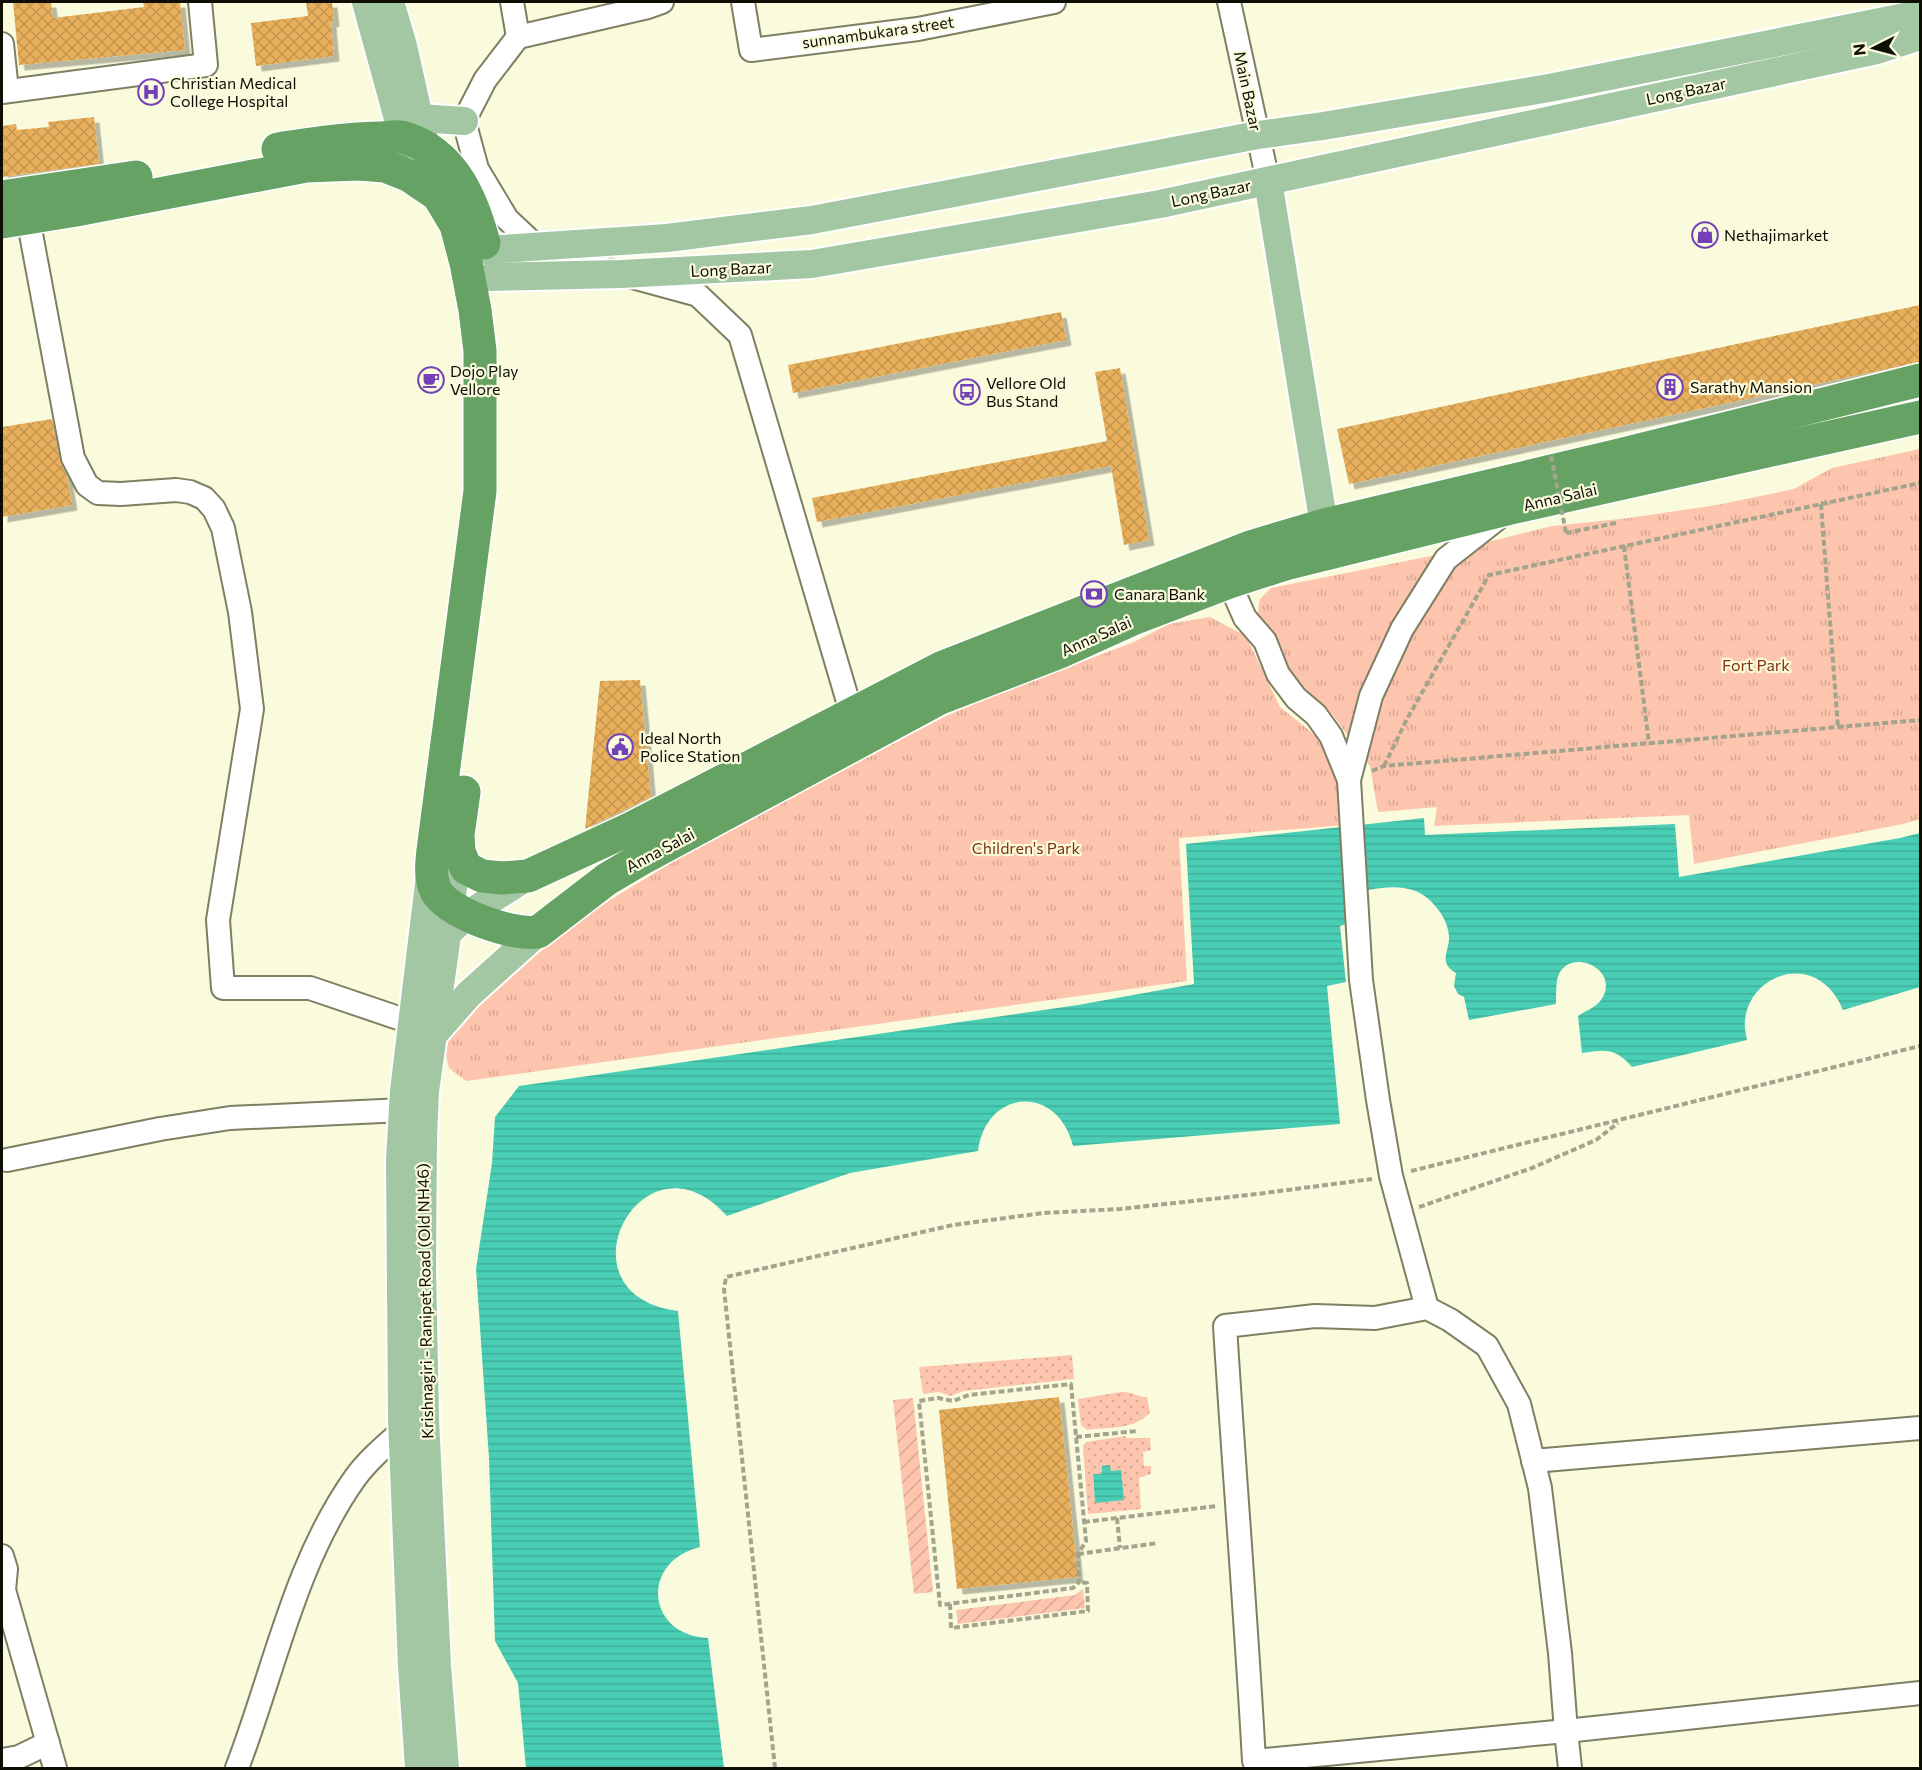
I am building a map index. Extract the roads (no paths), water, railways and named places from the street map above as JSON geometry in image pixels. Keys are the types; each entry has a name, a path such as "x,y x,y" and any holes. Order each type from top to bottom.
{"highway":[{"path":"2,198 411,128"},
{"name":"Anna Salai","path":"411,128 447,162 462,184 479,225 488,263 503,416 498,506 458,835 459,852 466,868 482,876 502,878 528,876 623,832 954,663 1250,547 1324,525 1920,380"},
{"path":"15,220 306,166 359,164 386,166 410,176 438,195 456,225 475,310 480,351 480,491 432,875 435,889 456,918 513,931 538,932"},
{"name":"Anna Salai","path":"538,932 607,879 641,859 940,698 1062,651 1135,618 1229,582 1285,564 1511,508 1920,417"}],"main road":[{"path":"366,2 411,128 438,195"},
{"path":"390,2 402,46 411,128 410,176"},
{"path":"488,263 537,248 667,238 812,220 1258,135 1549,88 1724,54 1915,21"},
{"name":"Long Bazar","path":"488,263 621,274 812,264 1160,204 1877,50 1915,21"},
{"path":"411,128 464,121"},
{"path":"1268,181 1324,525"},
{"path":"456,918 458,835"},
{"name":"Krishnagiri - Ranipet Road (Old NH46)","path":"433,856 423,1029 425,1091 422,1270 425,1419 437,1665 445,1768"},
{"path":"423,1029 432,956 456,918 528,876"},
{"path":"423,1029 470,994 538,932"},
{"name":"Krishnagiri - Ranipet Road (Old NH46)","path":"419,1768 412,1666 403,1430 400,1160 403,1110 423,1029"}],"street":[{"path":"2,44 4,92 206,65 200,2"},
{"path":"512,2 518,37"},
{"path":"662,2 518,37 485,81 464,121 477,169 507,219 537,248 698,296 741,335 852,715"},
{"name":"sunnambukara street","path":"743,2 751,50 918,29 1054,2"},
{"name":"Main Bazar","path":"1229,2 1268,181"},
{"path":"15,220 73,458 87,485 98,493 121,494 176,490 190,492 204,498 214,509 223,528 240,612 252,709 218,920 223,988 310,988 423,1029"},
{"path":"1427,1308 1391,1176 1361,980 1349,780 1371,696 1402,628 1446,559 1511,508"},
{"path":"1229,582 1245,618 1266,641 1278,674 1296,698 1316,715 1331,736 1349,780"},
{"path":"7,1160 160,1129 230,1118 403,1110"},
{"path":"1570,1768 1566,1731 1560,1653 1540,1488 1519,1404 1487,1346 1450,1320 1427,1308 1375,1318 1315,1316 1225,1326 1236,1504 1246,1607 1254,1761 1566,1731 1920,1693"},
{"path":"1533,1461 1920,1428"},
{"path":"237,1768 287,1619 314,1552 336,1508 356,1477 403,1430"},
{"path":"2,1556 6,1569 3,1591 55,1768"},
{"path":"2,1760 19,1757 48,1743"}],"water":[{"path":"1424,818 1425,835 1675,824 1679,877 1920,833 1920,987 1843,1010 1828,987 1816,978 1802,974 1789,974 1764,985 1755,995 1748,1007 1745,1021 1747,1040 1632,1067 1621,1056 1610,1051 1582,1053 1578,1016 1601,1000 1606,988 1605,978 1590,964 1570,963 1562,969 1557,980 1556,1004 1469,1020 1464,997 1458,994 1454,986 1456,973 1447,965 1448,932 1439,910 1427,898 1406,888 1382,888 1345,894 1346,924 1340,926 1346,982 1327,986 1340,1124 1073,1146 1065,1126 1053,1112 1038,1104 1023,1102 1008,1105 994,1115 984,1130 978,1151 850,1173 727,1216 696,1192 666,1189 641,1201 624,1222 616,1249 621,1276 640,1298 678,1311 700,1547 680,1555 667,1567 660,1582 658,1597 663,1612 672,1625 688,1634 708,1638 724,1768 526,1768 518,1683 495,1641 489,1458 476,1269 492,1163 495,1117 519,1086 1078,1005 1194,984 1186,844"},
{"path":"1110,1465 1111,1471 1121,1470 1124,1500 1095,1503 1093,1474 1102,1474 1102,1466"}],"place":[{"name":"Christian Medical College Hospital","path":"151,92"},
{"name":"Nethajimarket","path":"1705,235"},
{"name":"Dojo Play Vellore","path":"431,380"},
{"name":"Sarathy Mansion","path":"1670,387"},
{"name":"Vellore Old Bus Stand","path":"967,392"},
{"name":"Canara Bank","path":"1094,594"},
{"name":"Ideal North Police Station","path":"620,747"}],"park label":[{"name":"Fort Park","path":"1756,665"},
{"name":"Children's Park","path":"1026,848"}]}
